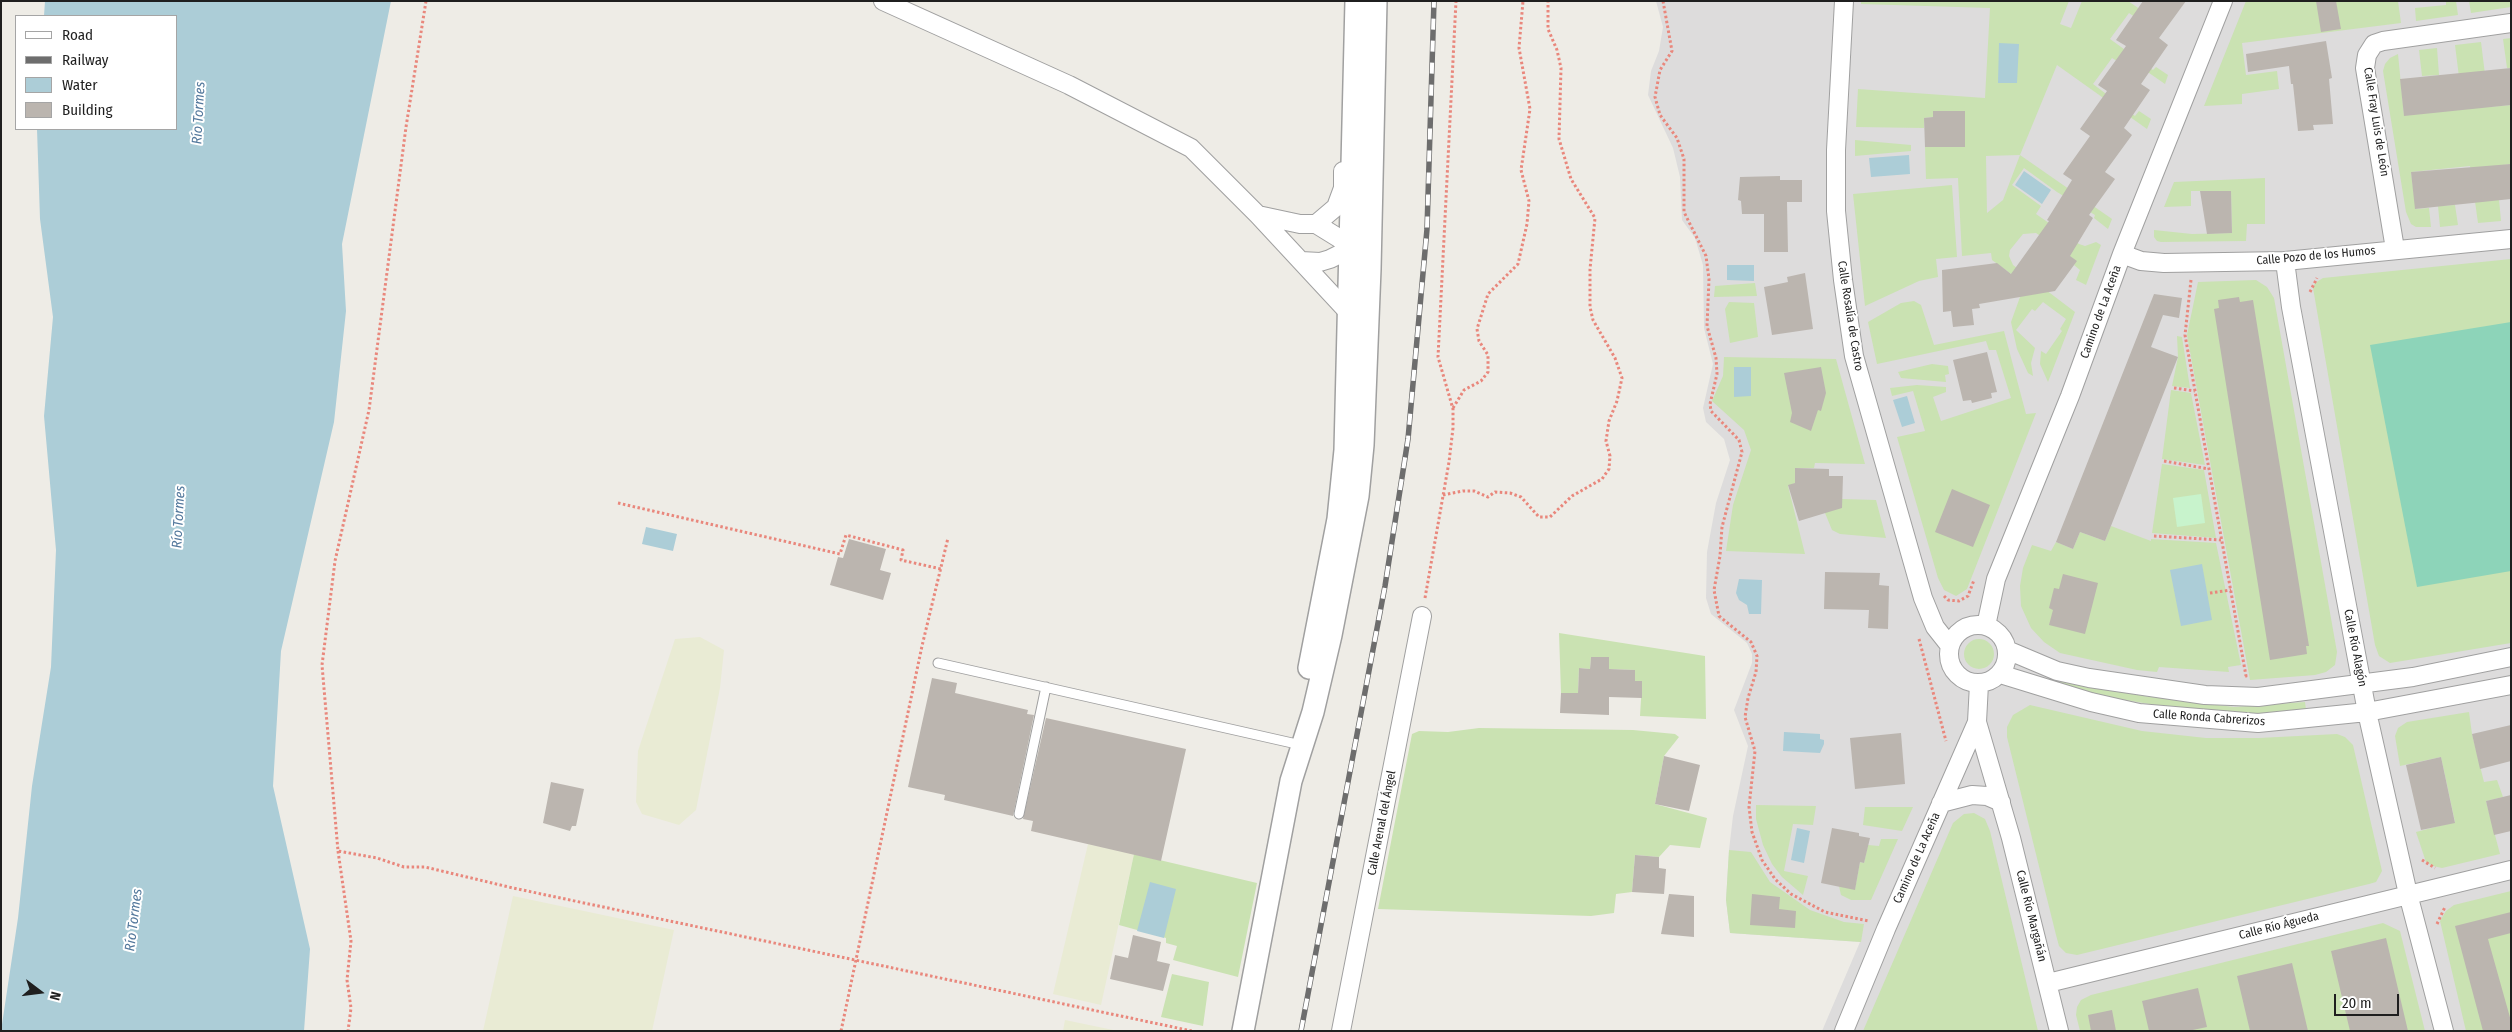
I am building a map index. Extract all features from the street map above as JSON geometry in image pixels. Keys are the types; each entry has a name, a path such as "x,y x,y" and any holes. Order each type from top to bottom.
{"street":[{"path":"883,1 1069,85 1191,148 1258,215 1348,313"},
{"path":"1300,746 1301,712 1338,519 1345,450 1356,1"},
{"path":"1243,1031 1291,781 1300,746 1312,712 1344,575 1358,496 1363,445 1376,1"},
{"name":"Calle Rosalía de Castro","path":"1844,1 1836,150 1836,210 1843,280 1854,356 1923,598 1935,628 1950,646"},
{"name":"Camino de La Aceña","path":"1986,626 1996,579 2070,396 2122,254 2223,1"},
{"name":"Calle Fray Luis de León","path":"2395,249 2365,68 2367,55 2374,44 2394,39 2511,23"},
{"path":"1301,261 1320,262 1340,254 1350,245 1359,227 1365,69 1376,27"},
{"path":"1316,224 1336,207 1343,188 1344,135 1354,36"},
{"path":"1258,215 1300,224 1316,224 1350,245 1358,265 1360,282 1357,420 1363,445"},
{"name":"Calle Pozo de los Humos","path":"2122,254 2141,261 2164,263 2285,261 2511,239"},
{"name":"Calle Río Alagón","path":"2285,261 2293,317 2367,712 2408,894 2444,1031"},
{"name":"Calle Arenal del Ángel","path":"1341,1031 1422,616"},
{"path":"1971,626 1986,626 1996,631 2004,640 2007,650 2006,663 2000,674 1990,681 1979,684 1961,679 1950,664 1950,646 1958,633 1964,629 1971,626"},
{"name":"Calle Ronda Cabrerizos","path":"2007,650 2057,671 2081,676 2205,695 2258,697 2412,677 2511,657"},
{"name":"Calle Ronda Cabrerizos","path":"2000,674 2091,702 2169,717 2258,723 2367,712 2511,685"},
{"name":"Camino de La Aceña","path":"1844,1031 1886,929 1977,722 1979,684"},
{"name":"Calle Río Margañán","path":"1977,722 2001,802 2059,1031"},
{"path":"1941,802 1972,794 1986,796 2001,802"},
{"name":"Calle Río Águeda","path":"2048,983 2511,870"}],"lane":[{"path":"938,663 1300,746"},
{"path":"1019,814 1046,687"}],"path":[{"path":"348,1031 351,1008 347,980 351,940 338,851 322,665 335,560 369,410 406,127 426,1"},
{"path":"1422,616 1449,462 1453,409 1438,357 1456,1"},
{"path":"1453,409 1464,390 1481,382 1488,372 1488,355 1479,341 1477,329 1488,294 1518,264 1527,224 1528,201 1521,170 1530,109 1519,48 1523,1"},
{"path":"1443,495 1463,491 1474,491 1488,496 1495,492 1510,492 1521,497 1539,517 1550,517 1572,496 1602,478 1609,469 1610,456 1606,441 1609,421 1618,401 1622,378 1615,358 1593,320 1590,307 1590,269 1595,218 1570,179 1559,139 1561,68 1558,50 1548,29 1548,1"},
{"path":"1663,1 1672,51 1660,70 1655,97 1660,115 1677,138 1682,152 1685,173 1684,212 1706,256 1708,279 1707,326 1716,358 1717,374 1710,404 1711,411 1739,440 1742,452 1722,527 1720,556 1714,590 1719,616 1751,642 1757,656 1756,672 1748,698 1745,717 1756,751 1749,807 1752,832 1762,860 1775,879 1791,894 1824,912 1866,920 1886,929"},
{"path":"2183,279 2201,279"},
{"path":"2192,279 2185,335 2246,676 2237,675"},
{"path":"2174,388 2195,390"},
{"path":"2164,462 2209,469"},
{"path":"618,503 840,554 846,535 903,550 901,560 941,569"},
{"path":"2154,536 2221,540"},
{"path":"842,1031 922,646 948,538"},
{"path":"1939,591 1948,600 1959,601 1968,596 1978,572"},
{"path":"2210,594 2231,590"},
{"path":"338,851 377,858 404,867 425,867 856,962 1192,1031"},
{"path":"2437,928 2437,920 2442,909 2451,903"}],"shaded area":[{"path":"1656,1 2511,1 2511,1031 1822,1031 1860,942 1730,933 1726,900 1729,850 1733,816 1748,746 1734,710 1752,663 1752,654 1747,643 1711,614 1706,598 1707,552 1716,503 1730,460 1724,439 1706,422 1703,408 1713,364 1704,328 1703,265 1695,238 1682,220 1680,177 1673,148 1648,95 1651,71 1659,51 1663,27"}],"green space":[{"path":"1861,1 2069,1 2060,24 2071,28 2082,1 2128,1 2144,12 2139,20 2129,13 2110,39 2153,70 2156,67 2168,75 2165,84 2126,57 2122,64 2112,58 2093,84 2135,116 2139,111 2151,119 2147,129 2057,65 2020,155 2112,219 2108,229 2094,218 2095,215 2057,192 2024,168 2012,185 2041,206 2036,214 2079,244 2085,246 2096,242 2101,245 2086,285 2076,280 2080,270 2074,265 2076,261 2036,233 2023,234 2010,250 2009,256 2013,265 2075,312 2048,382 2040,364 2041,351 2046,354 2062,331 2060,329 2066,319 2043,302 2035,311 2032,309 2016,330 2035,348 2031,363 2033,376 2028,373 2017,349 2011,322 2020,297 2018,279 1992,260 1991,253 1962,256 1958,178 1926,179 1925,147 1965,147 1965,111 1933,111 1933,117 1924,118 1924,128 1856,127 1858,89 1985,98 1990,8 1861,4","holes":["2020,155 2003,200 1987,213 1986,156"]},
{"path":"2246,1 2398,1 2401,23 2242,43 2246,75 2277,71 2279,89 2242,94 2242,104 2204,106"},
{"path":"2446,1 2456,1 2458,15 2416,21 2415,8 2446,5"},
{"path":"2469,1 2511,1 2511,7 2471,13"},
{"path":"2511,38 2511,68 2507,68 2503,39"},
{"path":"2481,42 2489,107 2511,105 2511,164 2496,166 2501,221 2478,223 2470,166 2411,172 2416,209 2429,208 2431,227 2416,227 2411,224 2406,212 2383,71 2385,64 2390,58 2398,54 2404,115 2463,109 2455,45"},
{"path":"2437,48 2439,75 2422,76 2419,50"},
{"path":"1855,140 1911,145 1911,151 1855,156"},
{"path":"2265,178 2265,224 2247,224 2246,241 2161,242 2157,241 2154,237 2154,230 2192,234 2232,233 2231,191 2191,191 2191,206 2164,207 2174,182"},
{"path":"1952,185 1957,257 1936,259 1938,277 1919,281 1865,306 1853,194"},
{"path":"2455,205 2458,225 2440,227 2438,206"},
{"path":"2511,259 2511,643 2390,663 2379,656 2375,645 2313,288 2315,283 2323,278"},
{"path":"2256,280 2267,287 2274,298 2337,652 2335,665 2326,672 2315,675 2250,680 2187,335 2198,282"},
{"path":"1755,283 1757,296 1714,297 1715,286"},
{"path":"1914,301 1921,305 1934,345 2004,331 2026,414 2036,413 1967,589 1956,596 1944,590 1938,578 1897,437 1925,431 1913,391 1892,396 1890,388 1917,385 1946,387 1946,392 1933,397 1941,421 2011,398 1996,350 1989,350 1986,341 1877,364 1868,322 1901,303"},
{"path":"1729,302 1754,303 1758,337 1730,343 1725,309"},
{"path":"2511,322 2511,571 2417,587 2370,345"},
{"path":"2177,336 2182,337 2190,388 2172,386 2178,357"},
{"path":"1724,357 1836,359 1865,464 1815,463 1814,468 1795,468 1795,483 1788,486 1805,554 1726,551 1733,505 1751,450 1744,430 1712,401 1723,376"},
{"path":"1932,364 1948,366 1949,374 1945,375 1946,382 1901,378 1898,372"},
{"path":"2171,390 2191,393 2205,465 2162,459"},
{"path":"2162,464 2204,470 2216,538 2152,533"},
{"path":"2201,494 2205,523 2177,527 2173,498"},
{"path":"1842,499 1876,500 1886,538 1840,534 1832,530 1825,513"},
{"path":"2111,526 2151,541 2151,539 2216,543 2241,665 2228,667 2229,672 2159,667 2157,672 2137,670 2060,653 2044,642 2031,628 2021,606 2020,586 2023,568 2032,545 2051,551 2056,542 2073,549 2080,532 2105,541"},
{"path":"1559,633 1705,656 1706,719 1640,716 1642,682 1635,681 1635,670 1609,669 1609,657 1591,657 1590,669 1579,668 1578,693 1561,693"},
{"path":"700,637 724,650 720,688 696,810 679,825 642,814 636,802 638,751 675,639"},
{"path":"1979,639 1990,643 1994,654 1990,665 1979,669 1968,665 1964,654 1968,643"},
{"path":"2061,679 2143,696 2234,707 2305,702 2306,710 2259,715 2186,710 2058,687"},
{"path":"2030,705 2142,731 2206,738 2259,738 2337,734 2345,737 2353,745 2382,871 2376,882 2369,884 2077,955 2066,953 2059,946 2007,737 2007,727 2013,715"},
{"path":"2469,712 2472,734 2484,782 2497,780 2503,797 2486,801 2500,854 2442,868 2426,862 2416,832 2455,822 2441,757 2400,766 2395,736 2398,728 2407,722"},
{"path":"1479,728 1633,730 1675,734 1679,737 1664,756 1655,804 1707,818 1700,848 1670,845 1659,857 1635,855 1632,892 1616,894 1614,913 1591,916 1378,909 1412,734 1419,731 1448,732"},
{"path":"1756,805 1816,806 1813,825 1793,824 1784,871 1808,876 1803,895 1782,877 1772,864 1763,845 1756,819"},
{"path":"1865,807 1913,807 1902,831 1863,825"},
{"path":"1974,813 1985,819 1990,831 2038,1031 1863,1031 1953,823 1964,814"},
{"path":"1881,839 1898,839 1871,900 1851,900 1841,895 1839,886 1855,889 1860,862 1864,863 1868,845 1879,846"},
{"path":"1088,844 1134,854 1101,1005 1053,994"},
{"path":"1729,850 1751,852 1770,882 1810,910 1844,922 1864,924 1861,942 1730,933 1726,900"},
{"path":"1134,854 1257,883 1238,977 1173,960 1177,946 1166,943 1166,938 1119,925"},
{"path":"2511,891 2511,1031 2466,1031 2440,921 2446,911 2454,905"},
{"path":"513,896 674,930 652,1031 483,1031"},
{"path":"2383,923 2400,931 2425,1031 2080,1031 2076,1015 2077,1007 2081,1000 2091,995"},
{"path":"1172,974 1209,982 1203,1026 1161,1017"},
{"path":"1065,1020 1118,1031 1063,1031"}],"water":[{"name":"Río Tormes","path":"45,1 391,1 342,244 346,311 334,422 281,651 273,786 310,949 304,1031 1,1031 18,918 32,786 51,667 56,550 44,416 53,317 40,219 37,130 178,130 178,15 44,15"},
{"path":"1999,43 2019,44 2017,83 1998,83"},
{"path":"1909,155 1910,174 1871,177 1869,158"},
{"path":"2024,171 2051,190 2042,204 2015,185"},
{"path":"1727,265 1754,265 1754,281 1727,280"},
{"path":"1734,367 1751,367 1751,396 1734,397"},
{"path":"1907,396 1915,423 1902,427 1893,400"},
{"path":"646,527 677,534 673,551 642,544"},
{"path":"2202,564 2212,620 2181,626 2170,570"},
{"path":"1739,579 1762,580 1761,614 1749,614 1747,605 1739,600 1736,593"},
{"path":"1784,732 1820,734 1820,739 1824,740 1824,744 1820,753 1783,751"},
{"path":"1797,828 1810,831 1804,863 1791,860"},
{"path":"1150,882 1176,889 1164,938 1137,931"}],"building":[{"path":"2143,1 2186,1 2159,38 2168,45 2141,84 2150,90 2124,128 2132,135 2105,172 2115,179 2089,215 2093,218 2070,256 2077,261 2055,291 1979,304 1980,308 1972,309 1974,325 1953,327 1951,311 1943,312 1942,270 1997,263 2011,274 2049,221 2047,220 2072,180 2063,174 2090,136 2080,129 2107,91 2098,85 2126,46 2116,40"},
{"path":"2316,1 2336,1 2341,29 2321,32"},
{"path":"2326,41 2332,78 2329,79 2333,124 2313,125 2314,130 2298,131 2289,66 2248,72 2246,54"},
{"path":"2511,68 2511,105 2404,116 2400,79"},
{"path":"1933,111 1965,111 1965,147 1925,147 1924,118 1933,117"},
{"path":"2511,164 2511,199 2415,209 2411,172"},
{"path":"1780,176 1780,180 1802,180 1802,202 1787,202 1788,252 1764,252 1764,214 1742,214 1741,201 1738,200 1740,177"},
{"path":"2200,191 2231,191 2232,233 2207,234"},
{"path":"1805,273 1813,329 1772,335 1764,287 1788,282 1787,277"},
{"path":"2154,294 2182,298 2179,318 2163,315 2151,347 2178,357 2105,541 2080,532 2073,549 2056,542"},
{"path":"2239,297 2240,302 2253,300 2309,646 2306,646 2307,654 2270,660 2214,309 2219,308 2218,300"},
{"path":"1987,352 1997,392 1991,393 1992,398 1972,403 1971,400 1963,401 1953,360"},
{"path":"1821,367 1826,393 1821,411 1818,410 1811,431 1790,422 1792,413 1784,373"},
{"path":"1795,468 1829,469 1829,476 1843,476 1842,508 1799,521 1788,485 1795,483"},
{"path":"1952,489 1990,505 1973,547 1935,532"},
{"path":"849,539 886,549 880,570 891,573 883,600 830,585 838,557 843,558"},
{"path":"1825,572 1880,573 1879,585 1889,586 1888,629 1868,628 1869,610 1824,609"},
{"path":"2063,574 2098,583 2085,634 2049,625 2053,610 2049,608 2054,588 2059,589"},
{"path":"1591,657 1609,657 1609,669 1635,670 1635,681 1642,681 1642,698 1609,697 1609,715 1560,713 1561,693 1578,693 1579,668 1590,669"},
{"path":"932,678 957,683 955,693 1028,710 1027,714 1034,715 1013,816 944,800 945,795 908,787"},
{"path":"1046,718 1186,749 1161,861 1031,831 1033,821 1023,819"},
{"path":"2511,725 2511,761 2480,769 2472,734"},
{"path":"1901,733 1905,784 1855,789 1850,738"},
{"path":"1664,756 1700,765 1689,811 1655,804"},
{"path":"2441,757 2455,823 2421,830 2406,765"},
{"path":"551,782 584,789 576,826 572,826 570,831 543,823"},
{"path":"2511,795 2511,831 2494,835 2486,801"},
{"path":"1832,828 1859,833 1859,836 1870,838 1864,863 1860,862 1855,890 1821,883"},
{"path":"1635,855 1659,857 1659,868 1666,869 1664,894 1632,892"},
{"path":"1669,894 1694,896 1694,937 1661,934"},
{"path":"1752,894 1780,897 1779,909 1796,911 1795,928 1750,925"},
{"path":"2511,912 2511,933 2488,939 2511,1021 2511,1031 2483,1031 2455,926"},
{"path":"1133,935 1161,942 1157,961 1170,964 1163,991 1110,979 1115,955 1128,958"},
{"path":"2386,938 2408,1031 2350,1031 2331,951"},
{"path":"2292,963 2308,1031 2250,1031 2237,976"},
{"path":"2198,988 2207,1027 2188,1031 2149,1031 2142,1001"},
{"path":"2112,1010 2116,1031 2091,1031 2088,1015"}],"railway":[{"path":"1301,1031 1385,586 1408,439 1427,229 1434,1"}]}
